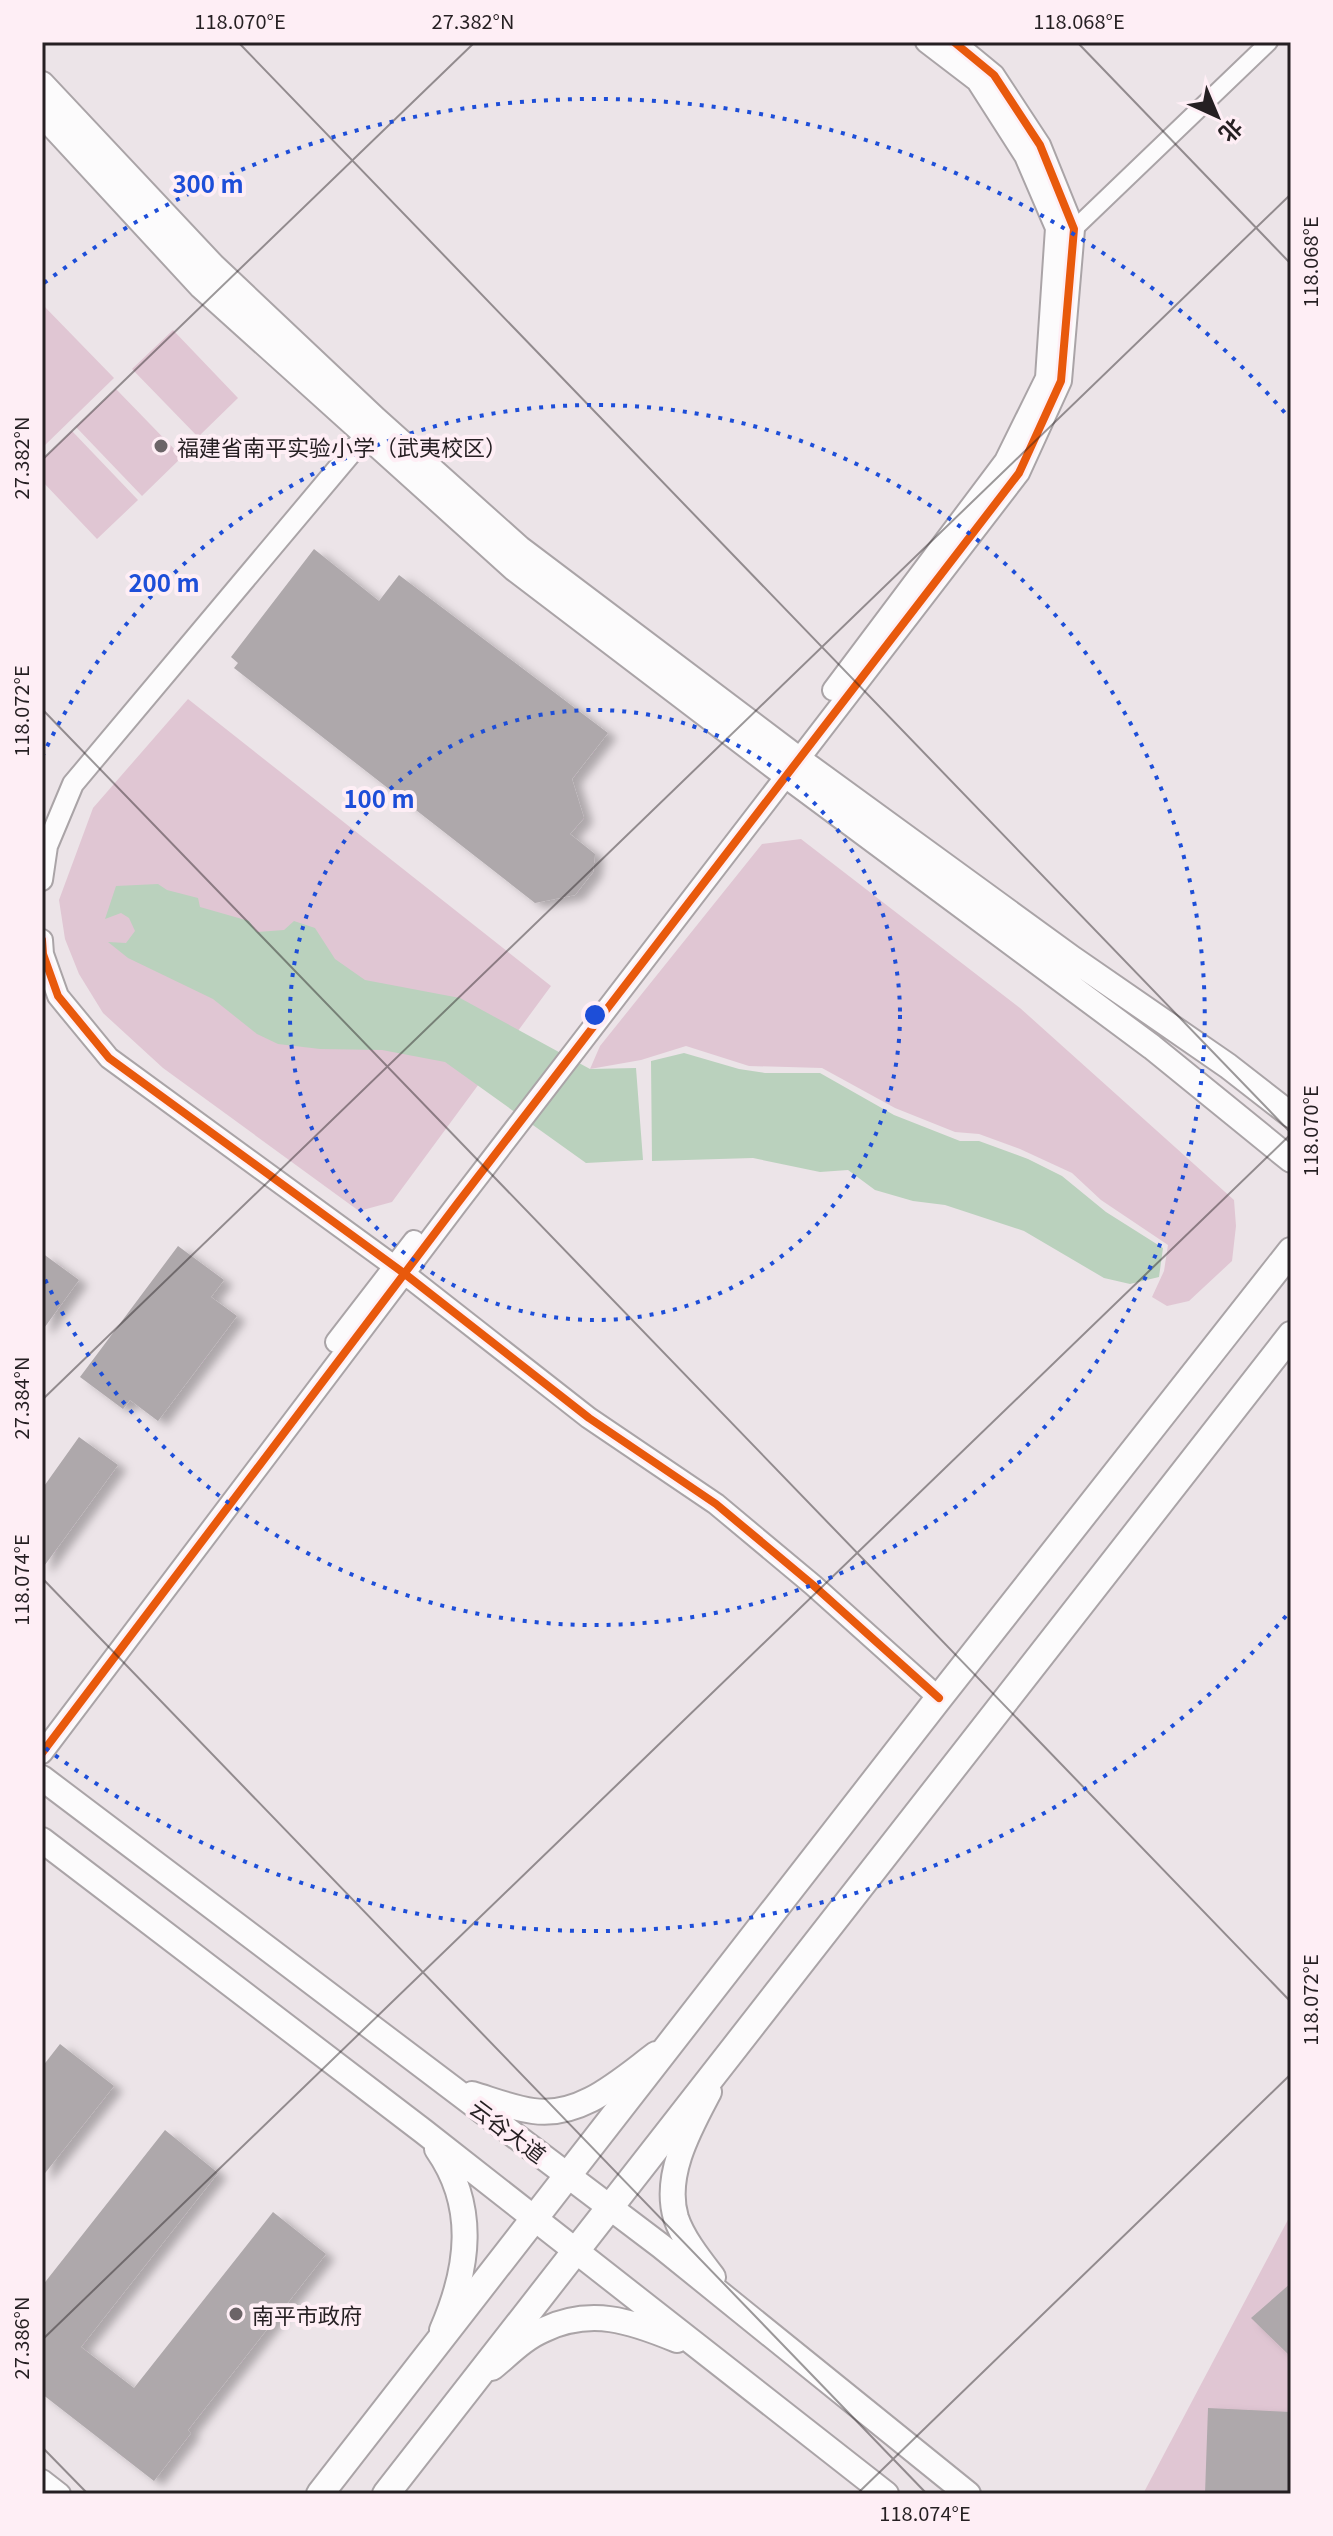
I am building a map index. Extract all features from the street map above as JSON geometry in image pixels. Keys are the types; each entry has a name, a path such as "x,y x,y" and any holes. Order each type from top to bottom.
{"main road":[{"path":"42,67 48,114 375,419 519,548 1291,1160"},
{"path":"42,84 48,114 201,286 515,569 786,762 1228,1066 1291,1115"},
{"path":"320,2494 1291,1251"},
{"path":"386,2494 1291,1335"},
{"name":"云谷大道","path":"42,1778 569,2174 968,2494"},
{"path":"42,1840 423,2131 886,2494"},
{"path":"454,2088 535,2111 573,2108 611,2087 674,2040"},
{"path":"727,2058 693,2123 677,2163 673,2196 676,2218 688,2241 737,2307"},
{"path":"423,2131 452,2172 466,2222 462,2264 452,2307 437,2344"},
{"path":"474,2382 541,2330 591,2318 615,2318 703,2350"}],"street":[{"path":"42,1753 400,1270 786,762 1005,461 1046,378 1056,228 1025,156 977,81 926,42"},
{"path":"786,762 1019,473 1061,381 1074,229 1040,145 994,75 954,42"},
{"path":"1074,229 1269,42"},
{"path":"42,880 47,846 73,784 366,435"},
{"path":"42,940 43,954 58,996 109,1058 400,1270 589,1418 716,1504 813,1585 939,1698"},
{"path":"42,1732 400,1270"},
{"path":"42,2480 60,2494"}],"shaded area":[{"path":"42,304 114,378 42,448"},
{"path":"173,330 238,398 198,437 132,369"},
{"path":"116,389 182,457 142,496 76,427"},
{"path":"72,431 138,500 97,539 42,481 42,460"},
{"path":"188,699 551,986 392,1202 359,1211 163,1068 103,1013 79,974 65,939 59,900 93,808"},
{"path":"801,839 1020,1008 1234,1200 1236,1226 1232,1261 1189,1301 1167,1306 1152,1297 1164,1271 1168,1245 1101,1200 1072,1173 1020,1149 979,1134 955,1132 895,1108 822,1068 749,1066 686,1046 641,1060 590,1069 600,1046 762,844"},
{"path":"158,884 167,890 198,898 200,907 249,921 257,932 284,930 294,921 315,928 335,959 365,980 460,998 590,1069 636,1068 643,1160 586,1163 445,1062 382,1050 320,1049 278,1044 257,1034 213,999 128,958 108,942 126,943 135,931 129,918 121,913 105,919 116,886"},
{"path":"684,1053 765,1073 820,1073 894,1115 960,1141 979,1141 1028,1159 1062,1176 1106,1212 1163,1248 1159,1277 1130,1284 1104,1278 1024,1231 945,1205 913,1201 875,1190 848,1170 820,1172 753,1158 652,1161 651,1061"},
{"path":"1291,2214 1291,2494 1143,2494"}],"building":[{"path":"314,549 379,601 399,575 608,733 572,779 584,818 570,834 595,854 593,872 575,895 535,903 234,668 238,663 231,657"},
{"path":"178,1246 224,1280 211,1297 237,1316 158,1421 130,1400 123,1409 80,1377"},
{"path":"42,1253 79,1280 42,1331"},
{"path":"79,1437 118,1465 42,1569 42,1489"},
{"path":"60,2044 114,2086 42,2177 42,2067"},
{"path":"165,2130 218,2173 81,2347 134,2388 273,2212 326,2254 188,2430 191,2433 154,2481 42,2394 42,2286"},
{"path":"1291,2283 1291,2357 1251,2318"},
{"path":"1208,2408 1291,2412 1291,2494 1205,2494"}],"cycle path":[{"path":"42,1753 457,1204 1019,473 1061,381 1074,229 1040,145 994,75 954,42"},
{"path":"42,940 43,954 58,996 109,1058 405,1274 589,1418 716,1504 813,1585 939,1698"}],"place":[{"name":"福建省南平实验小学（武夷校区）","path":"161,446"},
{"name":"南平市政府","path":"236,2314"}]}
